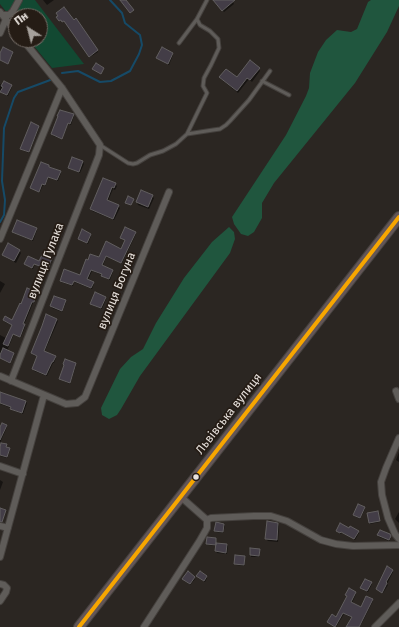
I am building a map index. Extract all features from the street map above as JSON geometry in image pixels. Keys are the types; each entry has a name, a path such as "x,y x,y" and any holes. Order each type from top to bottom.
{"main road":[{"name":"Львівська вулиця","path":"79,627 399,217"}],"street":[{"path":"0,33 3,15 9,15 19,0"},
{"path":"30,48 62,88 100,147"},
{"path":"0,239 62,88"},
{"name":"вулиця Гулака","path":"11,381 99,155 100,147"},
{"name":"вулиця Богуна","path":"44,394 66,404 77,403 85,397 170,192"},
{"path":"0,376 44,394 0,557"},
{"path":"396,391 399,399"},
{"path":"399,438 386,468 382,482 382,495 388,518 395,534 399,539"},
{"path":"0,466 23,474"},
{"path":"144,627 207,528 207,520 181,497"},
{"path":"207,520 211,518 271,516 287,521 321,540 336,544 353,546 399,545"},
{"path":"0,526 8,528"},
{"path":"0,584 7,588 0,601"},
{"path":"376,627 399,604"}],"lane":[{"path":"179,43 197,19 207,0"},
{"path":"100,147 128,164 132,164 176,144 187,134 206,93 203,86 204,78 219,48 218,39 200,25 197,19"},
{"path":"187,134 220,129 226,125 249,100 270,71"},
{"path":"262,81 289,95"}],"green space":[{"path":"0,0 35,0 41,8 8,8 8,14 0,4"},
{"path":"371,0 399,0 399,6 387,32 355,83 274,183 262,203 262,218 254,232 248,236 241,234 234,224 232,217 286,135 306,96 309,88 310,73 318,52 326,40 337,30 351,32 357,29 368,2"},
{"path":"48,17 84,64 52,68 36,48 48,48"},
{"path":"229,227 234,232 235,239 230,253 140,376 117,415 109,419 102,415 101,408 120,369 131,357 143,349 156,323 184,278 212,242"}],"building":[{"path":"120,0 126,0 134,10 130,13"},
{"path":"213,0 235,0 222,11"},
{"path":"64,7 74,20 76,18 98,50 89,57 64,21 59,21 56,17 58,16 56,13"},
{"path":"3,47 13,52 8,64 0,60 0,53"},
{"path":"162,47 173,53 168,64 156,58"},
{"path":"250,60 260,68 250,80 247,78 237,91 219,77 226,69 237,77"},
{"path":"96,63 104,68 101,74 92,69"},
{"path":"4,81 12,85 7,95 0,92"},
{"path":"60,110 74,114 70,124 68,123 62,139 51,134"},
{"path":"31,122 39,126 29,152 20,149"},
{"path":"72,157 83,161 79,172 68,168"},
{"path":"41,162 49,165 49,167 61,171 57,180 48,177 45,185 42,184 39,192 30,188"},
{"path":"103,178 116,183 114,188 112,187 107,200 119,205 113,219 90,209"},
{"path":"141,190 153,195 148,207 136,202"},
{"path":"128,196 134,199 131,205 125,203"},
{"path":"17,220 37,228 32,240 12,232"},
{"path":"125,227 136,232 121,263 106,256 102,265 113,270 109,279 101,276 102,274 91,270 87,279 94,282 91,288 74,281 72,285 60,281 64,269 80,275 86,259 88,260 90,254 99,257 106,241 121,249 125,240 120,238"},
{"path":"82,229 91,234 87,243 78,239"},
{"path":"8,243 20,250 14,261 2,255"},
{"path":"42,255 52,258 48,269 34,264 32,268 24,264 28,256 39,261"},
{"path":"27,288 37,292 34,302 32,302 23,324 25,324 20,337 13,334 8,346 3,344 12,325 3,320 5,316 12,320 20,303 21,304"},
{"path":"95,292 106,297 101,308 90,304"},
{"path":"54,296 66,300 62,311 50,306"},
{"path":"46,314 57,319 44,351 56,356 46,375 32,369 37,356 31,353"},
{"path":"3,348 14,353 10,363 0,358"},
{"path":"65,359 76,363 70,383 59,379"},
{"path":"0,392 26,401 22,413 10,409 11,407 0,403"},
{"path":"2,423 7,425 0,440 0,427"},
{"path":"1,443 7,444 6,447 10,448 7,457 0,455"},
{"path":"358,504 365,507 360,518 353,515"},
{"path":"0,508 6,510 2,522 0,522"},
{"path":"378,511 380,521 369,523 367,513"},
{"path":"267,521 278,523 277,540 265,539"},
{"path":"216,522 224,524 223,532 214,531"},
{"path":"340,523 359,531 354,539 336,531"},
{"path":"380,530 390,534 391,536 389,540 377,535"},
{"path":"207,537 216,538 216,545 206,544"},
{"path":"216,543 227,544 226,553 215,551"},
{"path":"250,548 260,549 259,556 250,555"},
{"path":"235,555 245,556 244,565 234,564"},
{"path":"387,566 393,570 382,593 376,589"},
{"path":"188,571 195,577 190,584 182,579"},
{"path":"200,571 207,576 204,581 196,576"},
{"path":"365,579 372,582 367,591 360,588"},
{"path":"349,588 356,592 351,602 361,607 366,596 373,599 359,627 346,627 352,617 343,613 335,627 327,622 332,614 336,617 347,596 345,595"}],"waterway":[{"path":"62,73 78,71 100,82 111,81 130,71 142,45 140,35 125,23 122,13 110,0"},
{"path":"0,222 4,215 5,200 2,181 4,128 14,98 18,92 53,79"}],"transit line":[{"path":"79,627 399,217"}]}
